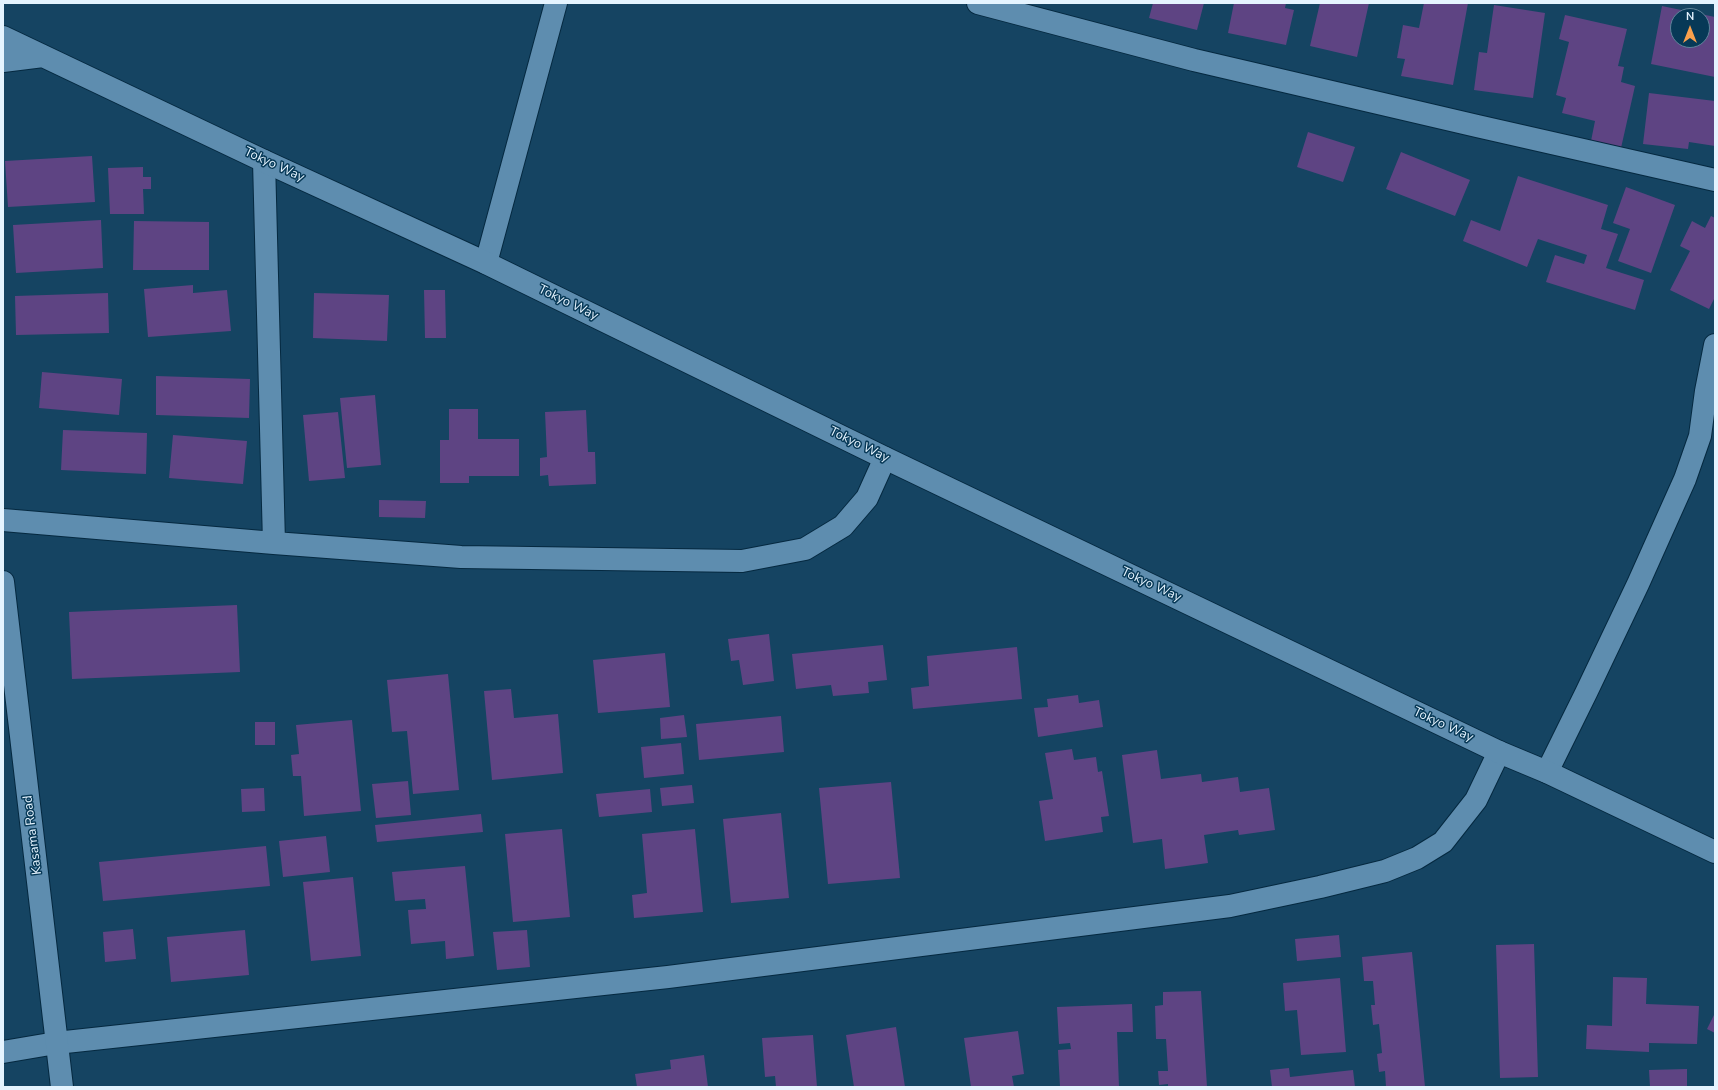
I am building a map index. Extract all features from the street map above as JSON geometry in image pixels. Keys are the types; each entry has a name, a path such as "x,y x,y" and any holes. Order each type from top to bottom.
{"street":[{"path":"486,263 556,3"},
{"path":"978,3 1194,60 1715,180"},
{"name":"Tokyo Way","path":"3,37 264,161 486,263 885,458 1500,752 1547,772 1715,852"},
{"path":"3,61 43,56"},
{"path":"264,161 274,544"},
{"path":"1547,772 1635,591 1685,479 1700,436 1706,391 1715,345"},
{"path":"3,520 274,544 462,556 742,561 805,549 843,526 867,498 885,458"},
{"name":"Kasama Road","path":"3,582 62,1087"},
{"path":"3,1052 56,1043 668,976 1230,906 1384,871 1417,858 1443,842 1476,800 1500,752"}],"building":[{"path":"1153,3 1204,3 1197,30 1149,18"},
{"path":"1234,3 1286,3 1285,8 1294,10 1286,45 1228,33"},
{"path":"1320,3 1369,3 1357,57 1310,46"},
{"path":"1424,3 1468,3 1453,85 1401,76 1405,59 1397,58 1403,25 1419,28"},
{"path":"1494,5 1545,13 1533,98 1474,90 1479,52 1487,53"},
{"path":"1662,6 1672,8 1670,8 1670,48 1710,48 1710,16 1715,17 1715,77 1651,64"},
{"path":"1565,15 1627,29 1618,66 1624,67 1621,82 1635,86 1621,148 1591,141 1595,121 1562,113 1566,98 1556,95 1569,42 1559,39"},
{"path":"1649,93 1715,101 1715,146 1689,142 1688,149 1643,144"},
{"path":"1308,132 1355,147 1343,182 1297,167"},
{"path":"1401,152 1470,180 1455,216 1386,189"},
{"path":"92,156 95,202 8,207 5,161"},
{"path":"143,167 143,177 151,177 151,189 143,189 144,214 110,214 108,168"},
{"path":"1518,176 1608,205 1601,229 1618,234 1606,268 1644,280 1635,310 1546,282 1555,255 1584,264 1587,255 1538,239 1527,267 1463,241 1471,220 1500,231"},
{"path":"1626,187 1675,205 1651,273 1618,261 1630,229 1613,223"},
{"path":"1711,216 1715,218 1715,297 1709,309 1670,290 1690,251 1680,246 1692,221 1705,228"},
{"path":"101,220 103,268 16,273 13,225"},
{"path":"134,221 209,222 209,270 133,270"},
{"path":"193,285 193,293 227,290 231,331 148,337 144,289"},
{"path":"424,290 445,290 446,338 425,338"},
{"path":"108,293 109,333 16,335 15,296"},
{"path":"314,293 389,295 387,341 313,338"},
{"path":"42,372 122,379 119,415 39,408"},
{"path":"156,376 250,379 249,418 156,415"},
{"path":"375,395 381,465 347,468 340,398"},
{"path":"449,409 478,409 478,439 519,439 519,476 469,476 469,483 440,483 440,440 449,440"},
{"path":"586,410 588,452 595,452 596,484 549,486 548,475 540,476 540,458 547,457 545,412"},
{"path":"338,412 345,478 309,481 303,415"},
{"path":"63,430 147,433 146,474 61,470"},
{"path":"173,435 247,441 243,484 169,478"},
{"path":"379,500 426,501 425,518 379,517"},
{"path":"237,605 240,672 72,679 69,612"},
{"path":"769,634 774,681 743,685 739,660 731,661 728,639"},
{"path":"883,645 887,680 868,682 869,693 833,696 831,685 796,689 792,654"},
{"path":"1017,647 1022,699 913,709 911,688 929,686 927,656"},
{"path":"665,653 670,707 598,713 593,660"},
{"path":"448,674 459,790 413,794 407,731 392,732 387,680"},
{"path":"511,689 514,718 558,714 563,773 492,780 484,691"},
{"path":"1078,695 1079,703 1099,700 1103,727 1038,737 1034,708 1048,707 1047,699"},
{"path":"684,715 687,737 661,739 660,718"},
{"path":"781,716 784,752 699,760 696,724"},
{"path":"352,720 361,811 304,816 301,776 293,776 291,755 299,754 296,725"},
{"path":"255,722 275,722 275,745 255,745"},
{"path":"681,743 684,774 644,778 641,747"},
{"path":"1072,749 1074,760 1096,757 1098,772 1102,771 1109,816 1101,817 1103,832 1045,841 1039,801 1053,799 1045,753"},
{"path":"1157,750 1161,779 1201,774 1202,782 1238,777 1240,792 1269,788 1275,830 1239,835 1238,830 1204,835 1208,863 1165,869 1162,839 1133,843 1122,755"},
{"path":"408,781 411,815 376,818 372,784"},
{"path":"891,782 900,878 828,884 819,788"},
{"path":"692,785 694,803 662,806 660,788"},
{"path":"264,788 265,811 242,812 241,789"},
{"path":"650,789 652,812 599,817 596,794"},
{"path":"781,813 789,898 731,903 723,819"},
{"path":"481,814 483,832 377,842 375,825"},
{"path":"562,829 570,917 513,922 505,834"},
{"path":"695,829 703,912 634,918 632,895 647,893 642,834"},
{"path":"326,836 330,872 283,877 279,841"},
{"path":"266,846 270,886 103,901 99,862"},
{"path":"465,866 474,956 446,959 445,941 411,944 408,910 426,909 425,899 395,901 392,872"},
{"path":"353,877 361,956 311,961 303,882"},
{"path":"133,929 136,959 105,962 103,932"},
{"path":"245,930 249,975 171,982 167,937"},
{"path":"527,930 530,967 497,970 493,932"},
{"path":"1339,935 1341,957 1297,961 1295,939"},
{"path":"1534,944 1538,1077 1500,1078 1496,945"},
{"path":"1412,952 1425,1087 1386,1087 1385,1071 1379,1072 1377,1054 1382,1053 1379,1024 1373,1025 1371,1005 1375,1005 1373,981 1364,981 1362,957"},
{"path":"1613,977 1647,978 1646,1004 1699,1006 1697,1044 1649,1043 1649,1052 1586,1049 1587,1025 1612,1026"},
{"path":"1340,978 1346,1052 1301,1055 1297,1010 1285,1011 1283,983"},
{"path":"1201,991 1207,1087 1168,1087 1168,1084 1159,1085 1158,1071 1168,1071 1166,1039 1156,1039 1155,1006 1163,1005 1163,992"},
{"path":"1132,1004 1133,1032 1117,1032 1119,1087 1060,1087 1058,1050 1071,1049 1070,1043 1059,1044 1057,1007"},
{"path":"1715,1013 1715,1033 1707,1029"},
{"path":"896,1027 905,1087 854,1087 846,1035"},
{"path":"1018,1031 1024,1074 1012,1076 1014,1087 971,1087 964,1038"},
{"path":"813,1035 817,1087 776,1087 775,1076 765,1077 762,1038"},
{"path":"704,1055 708,1087 637,1087 635,1074 671,1069 670,1060"},
{"path":"1289,1068 1290,1077 1353,1070 1355,1087 1272,1087 1270,1070"},
{"path":"1687,1069 1687,1087 1650,1087 1649,1070"}]}
